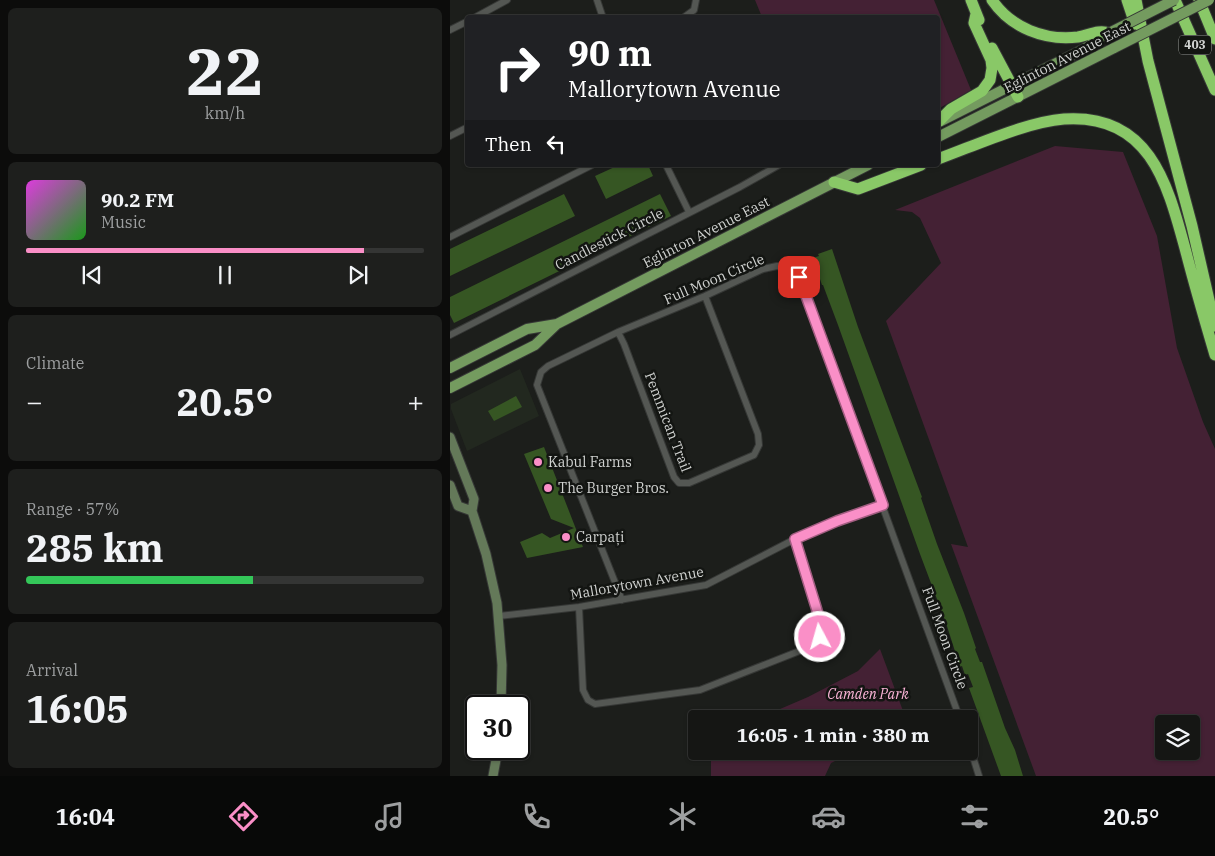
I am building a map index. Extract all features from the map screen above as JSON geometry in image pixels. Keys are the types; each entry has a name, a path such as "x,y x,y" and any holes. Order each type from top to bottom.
{"highway":[{"path":"971,0 976,14 1018,97"},
{"path":"992,0 1001,12 1012,21 1042,34 1079,37 1099,32 1109,33"},
{"path":"1127,0 1148,61"},
{"path":"1136,0 1148,61 1192,226 1215,326"},
{"name":"403","path":"1175,0 1215,90"},
{"name":"403","path":"1200,0 1215,39"},
{"path":"940,121 951,109 982,91 990,80 992,68 974,24 976,14"},
{"path":"940,158 1018,130 1040,123 1063,119 1097,121 1134,139 1155,163 1169,192 1215,355"},
{"path":"834,182 858,189 916,167"}],"main road":[{"name":"Eglinton Avenue East","path":"940,122 1175,0"},
{"name":"Eglinton Avenue East","path":"940,136 1208,0"},
{"name":"Eglinton Avenue East","path":"450,368 527,329 557,324 864,167"},
{"name":"Eglinton Avenue East","path":"450,388 535,346 557,324"}],"street":[{"path":"480,15 507,0"},
{"path":"597,0 602,15"},
{"path":"688,15 694,10 696,0"},
{"path":"450,30 465,22"},
{"path":"450,136 465,128"},
{"path":"450,237 588,167"},
{"path":"667,167 689,212"},
{"name":"Candlestick Circle","path":"450,335 776,167"},
{"name":"Full Moon Circle","path":"622,600 537,385 541,372 548,366 618,332 706,296 763,269 777,266 791,267 799,277 957,710"},
{"name":"Pemmican Trail","path":"618,332 674,477 679,483 689,483 754,455 759,445 758,434 706,296"},
{"path":"450,436 474,499 472,511 486,554 497,603 502,664 502,695"},
{"path":"450,485 458,506 472,511"},
{"name":"Mallorytown Avenue","path":"498,616 579,607 706,585 795,539 837,521 883,505"},
{"path":"579,607 583,690 588,700 596,704 700,690 802,650 820,637 820,620 795,539"},
{"path":"493,776 496,760"},
{"path":"974,760 979,776"}],"shaded area":[{"path":"520,369 539,416 467,451 451,409 451,404"}],"green space":[{"path":"755,0 934,0 971,90 940,108 940,15 761,15"},
{"path":"1055,146 1123,152 1157,236 1177,348 1203,422 1215,449 1215,776 1036,776 951,544 968,547 886,321 941,263 920,218 912,212 895,210"},
{"name":"Camden Park","path":"880,649 903,710 778,710 808,697 858,671"},
{"path":"711,760 837,760 831,763 825,776 711,776"}],"building":[{"path":"615,167 649,167 653,176 606,199 595,176"},
{"path":"564,194 575,216 450,276 450,249"},
{"path":"660,194 671,216 454,323 450,315 450,297"},
{"path":"832,249 858,327 1023,776 1001,776 969,688 973,687 968,674 965,675 962,666 960,667 946,623 822,285 813,258 819,256 818,254"},
{"path":"516,396 522,407 494,421 488,411"},
{"path":"544,447 583,547 527,558 520,542 542,533 550,538 574,528 551,519 524,454"}],"place":[{"name":"Kabul Farms","path":"538,462"},
{"name":"The Burger Bros.","path":"548,488"},
{"name":"Carpați","path":"566,537"}],"route":[{"path":"799,277 883,505 837,521 795,539 820,620 820,637"}]}
